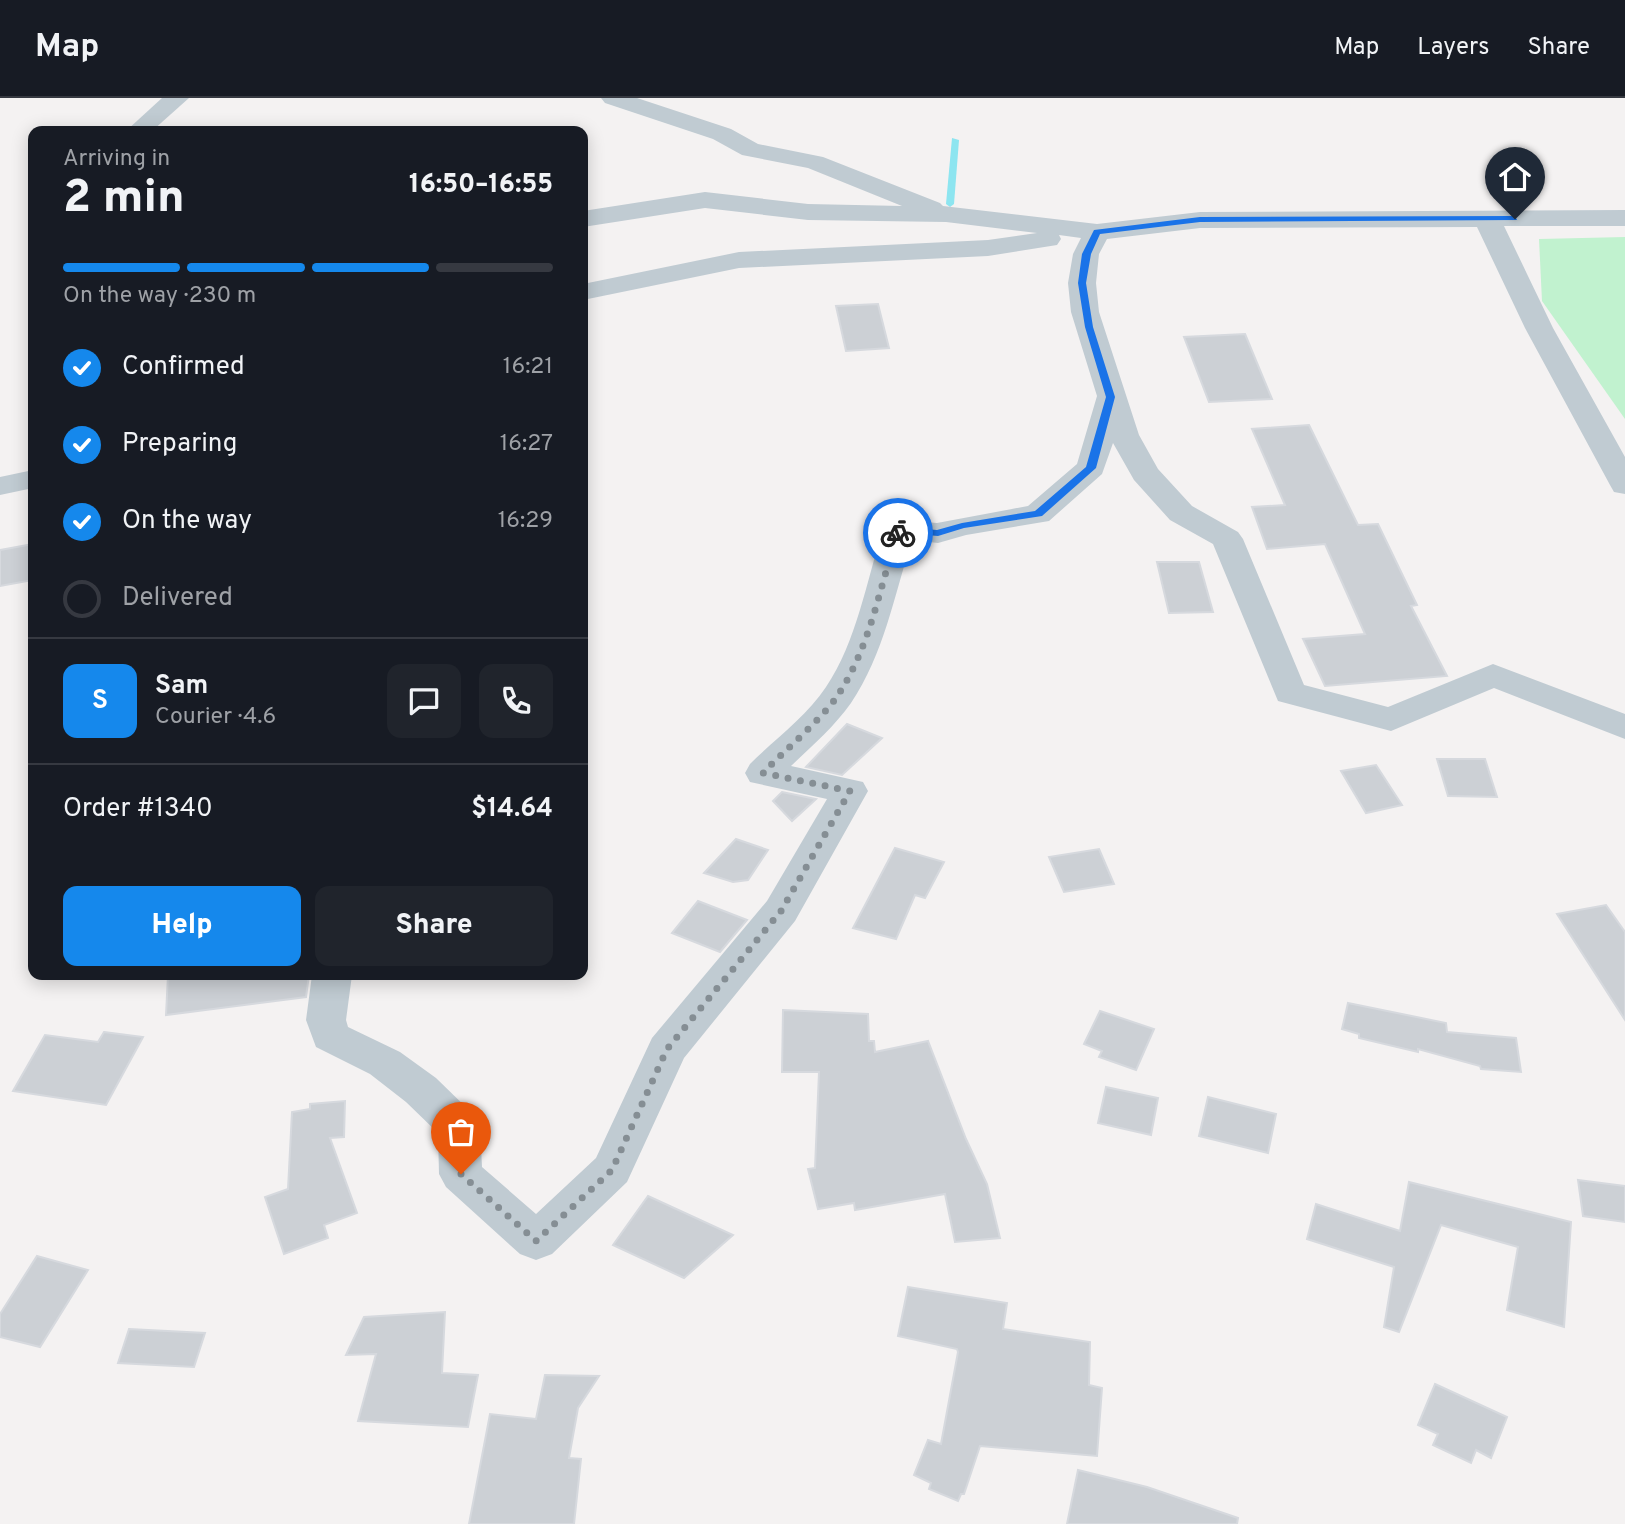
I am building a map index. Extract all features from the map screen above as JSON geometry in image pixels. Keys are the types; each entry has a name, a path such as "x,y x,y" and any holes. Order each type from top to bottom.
{"street":[{"path":"144,126 177,98"},
{"path":"613,98 722,134 751,150 814,162 894,191 946,214"},
{"path":"588,218 705,200 808,212 946,214 1097,232"},
{"path":"588,291 740,260 988,248 1200,220 1625,218"},
{"path":"1487,219 1539,328 1625,485"},
{"path":"1097,232 1086,254 1082,283 1089,327 1124,435 1145,472 1181,513 1227,539 1290,693 1391,719 1493,675 1625,727"},
{"path":"331,980 326,1020 330,1036 385,1063 421,1090 460,1127 461,1174 536,1241 612,1170 667,1049 781,911 850,791 763,773 837,696 863,648 880,601 899,530 938,533 962,526 1038,514 1091,468 1111,397"},
{"path":"0,486 28,480"}],"green space":[{"path":"1625,237 1625,419 1542,301 1539,239"}],"building":[{"path":"878,304 889,348 846,351 836,306"},
{"path":"1245,334 1272,399 1209,402 1184,337"},
{"path":"1309,425 1358,525 1378,524 1417,605 1411,606 1447,676 1325,686 1303,639 1365,634 1325,544 1267,549 1252,507 1285,505 1252,429"},
{"path":"28,545 28,581 0,586 0,550"},
{"path":"1157,562 1199,562 1213,612 1169,613"},
{"path":"847,724 882,738 842,775 806,767"},
{"path":"1437,759 1485,759 1497,797 1448,796"},
{"path":"1376,765 1402,805 1366,813 1341,771"},
{"path":"782,792 816,799 792,821 773,801"},
{"path":"736,839 768,850 748,880 733,882 704,873"},
{"path":"895,848 944,862 925,898 915,895 896,939 853,928"},
{"path":"1099,849 1114,884 1064,892 1049,857"},
{"path":"698,901 747,920 720,952 672,933"},
{"path":"1606,905 1625,932 1625,1020 1557,914"},
{"path":"168,980 308,980 306,997 166,1015"},
{"path":"1348,1003 1446,1023 1447,1032 1516,1038 1521,1072 1481,1069 1480,1066 1418,1049 1418,1052 1359,1038 1359,1034 1342,1029"},
{"path":"783,1010 868,1014 869,1041 874,1041 875,1052 928,1041 966,1139 987,1184 1000,1238 955,1242 945,1194 855,1210 854,1203 818,1209 808,1169 815,1168 819,1072 782,1072"},
{"path":"1100,1011 1154,1029 1136,1070 1099,1057 1102,1051 1084,1044"},
{"path":"104,1032 143,1037 106,1105 13,1091 45,1035 98,1042"},
{"path":"1106,1087 1158,1098 1151,1135 1098,1123"},
{"path":"1208,1097 1276,1114 1268,1153 1199,1136"},
{"path":"345,1101 344,1137 330,1138 357,1213 324,1225 328,1238 284,1254 265,1197 288,1189 292,1112 310,1109 310,1104"},
{"path":"1578,1180 1625,1186 1625,1222 1583,1216"},
{"path":"1409,1182 1571,1222 1564,1327 1507,1310 1518,1247 1441,1225 1399,1332 1384,1327 1394,1267 1307,1239 1316,1204 1400,1231"},
{"path":"648,1196 733,1235 684,1278 613,1245"},
{"path":"37,1256 88,1270 40,1347 0,1337 0,1314"},
{"path":"908,1287 1007,1303 1003,1329 1090,1342 1089,1385 1102,1388 1097,1456 980,1446 964,1494 961,1494 958,1501 929,1489 931,1483 914,1475 928,1440 941,1444 958,1352 957,1349 898,1336"},
{"path":"445,1312 442,1373 478,1375 468,1427 358,1421 376,1354 346,1355 364,1317"},
{"path":"129,1329 205,1333 194,1367 118,1363"},
{"path":"545,1375 599,1376 578,1408 569,1458 581,1459 574,1524 469,1524 490,1414 536,1419"},
{"path":"1435,1384 1507,1417 1491,1458 1476,1450 1471,1463 1433,1445 1438,1434 1418,1425"},
{"path":"1078,1470 1147,1487 1238,1518 1237,1524 1067,1524"}],"waterway":[{"path":"950,204 955,140"}],"way so far":[{"path":"461,1174 536,1241 612,1170 667,1049 781,911 830,830 850,791 763,773 837,696 863,648 880,601 898,533"}],"route":[{"path":"898,533 899,530 938,533 962,526 1038,514 1091,468 1111,397 1085,312 1082,283 1086,254 1097,232 1200,220 1515,219"}]}
